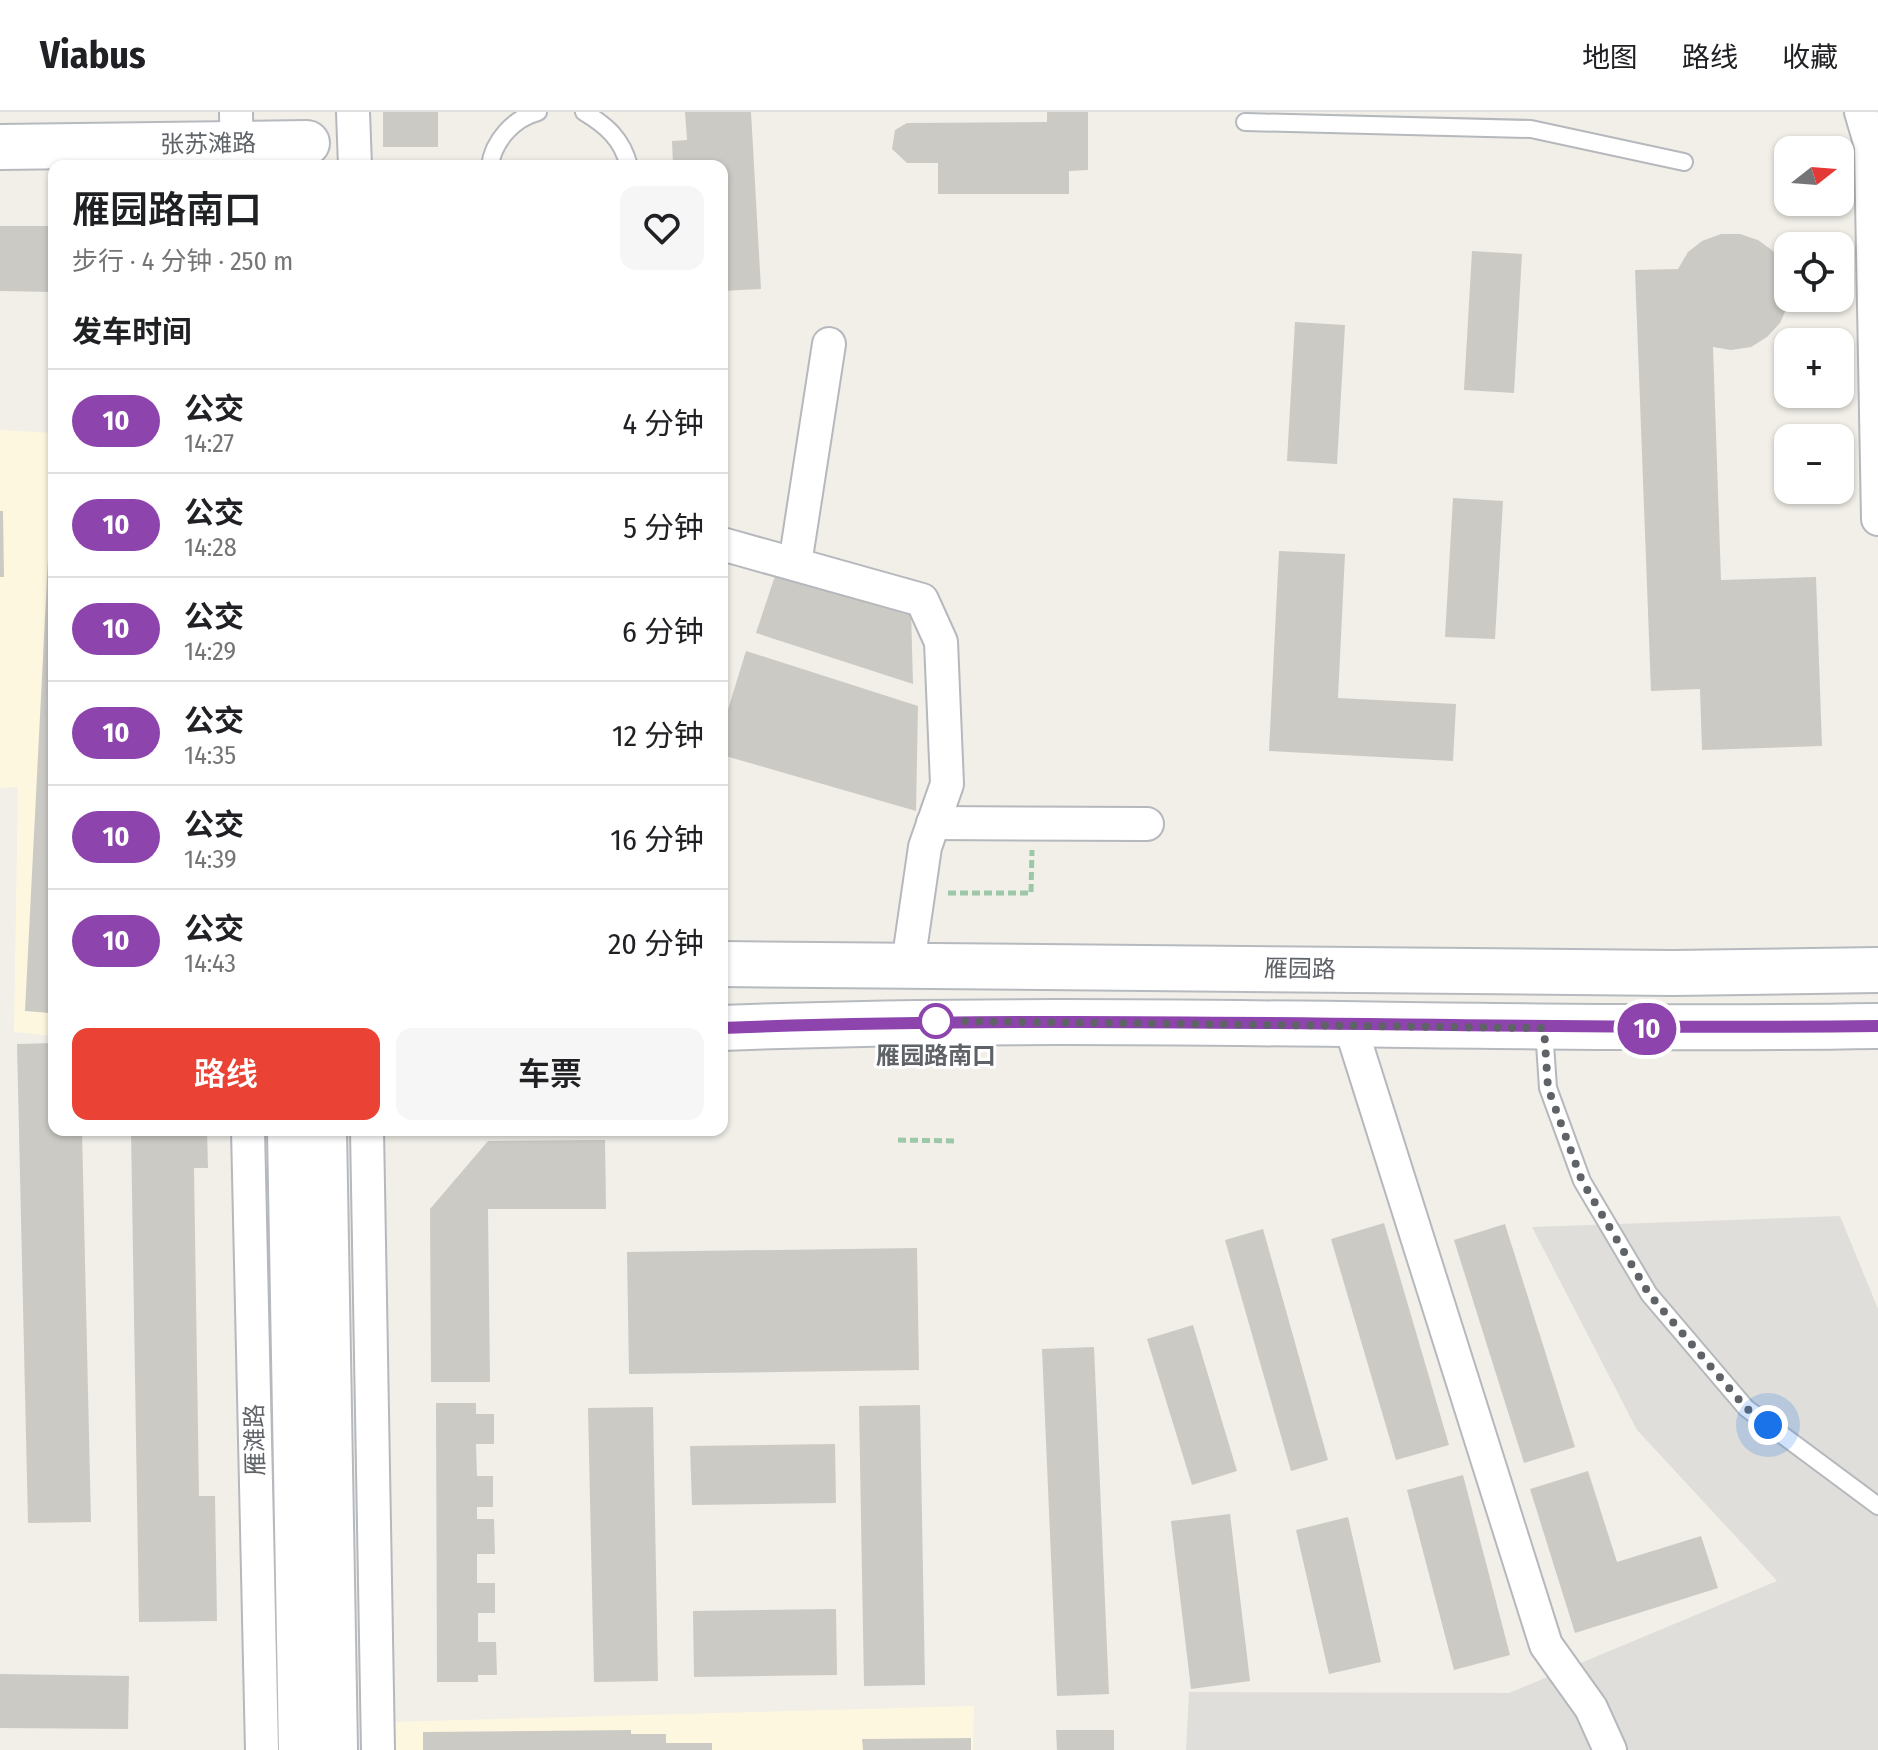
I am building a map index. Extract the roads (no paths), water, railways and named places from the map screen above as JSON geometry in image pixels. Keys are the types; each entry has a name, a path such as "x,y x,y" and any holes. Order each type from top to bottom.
{"main road":[{"name":"张苏滩路","path":"0,147 272,140"},
{"name":"雁园路","path":"728,964 1657,973 1878,970"},
{"path":"728,1028 915,1021 1544,1028 1878,1026"},
{"name":"雁滩路","path":"290,1136 301,1750"},
{"path":"324,1136 335,1750"}],"street":[{"path":"1861,112 1871,146 1878,519"},
{"path":"272,140 354,139"},
{"path":"795,564 829,344"},
{"path":"728,546 922,600 941,642 947,784 925,847 908,964"},
{"path":"933,823 1147,824"},
{"path":"1350,1025 1546,1645 1591,1708 1610,1750"},
{"name":"雁滩路","path":"248,1136 262,1750"},
{"path":"367,1136 378,1750"}],"lane":[{"path":"491,160 506,131 538,112"},
{"path":"584,112 608,126 624,149 627,160"},
{"path":"1245,122 1370,118 1531,129 1684,162"},
{"path":"1544,1028 1548,1088 1582,1181 1649,1294 1746,1408 1878,1506"}],"place":[{"name":"雁园路南口","path":"936,1021"}]}
